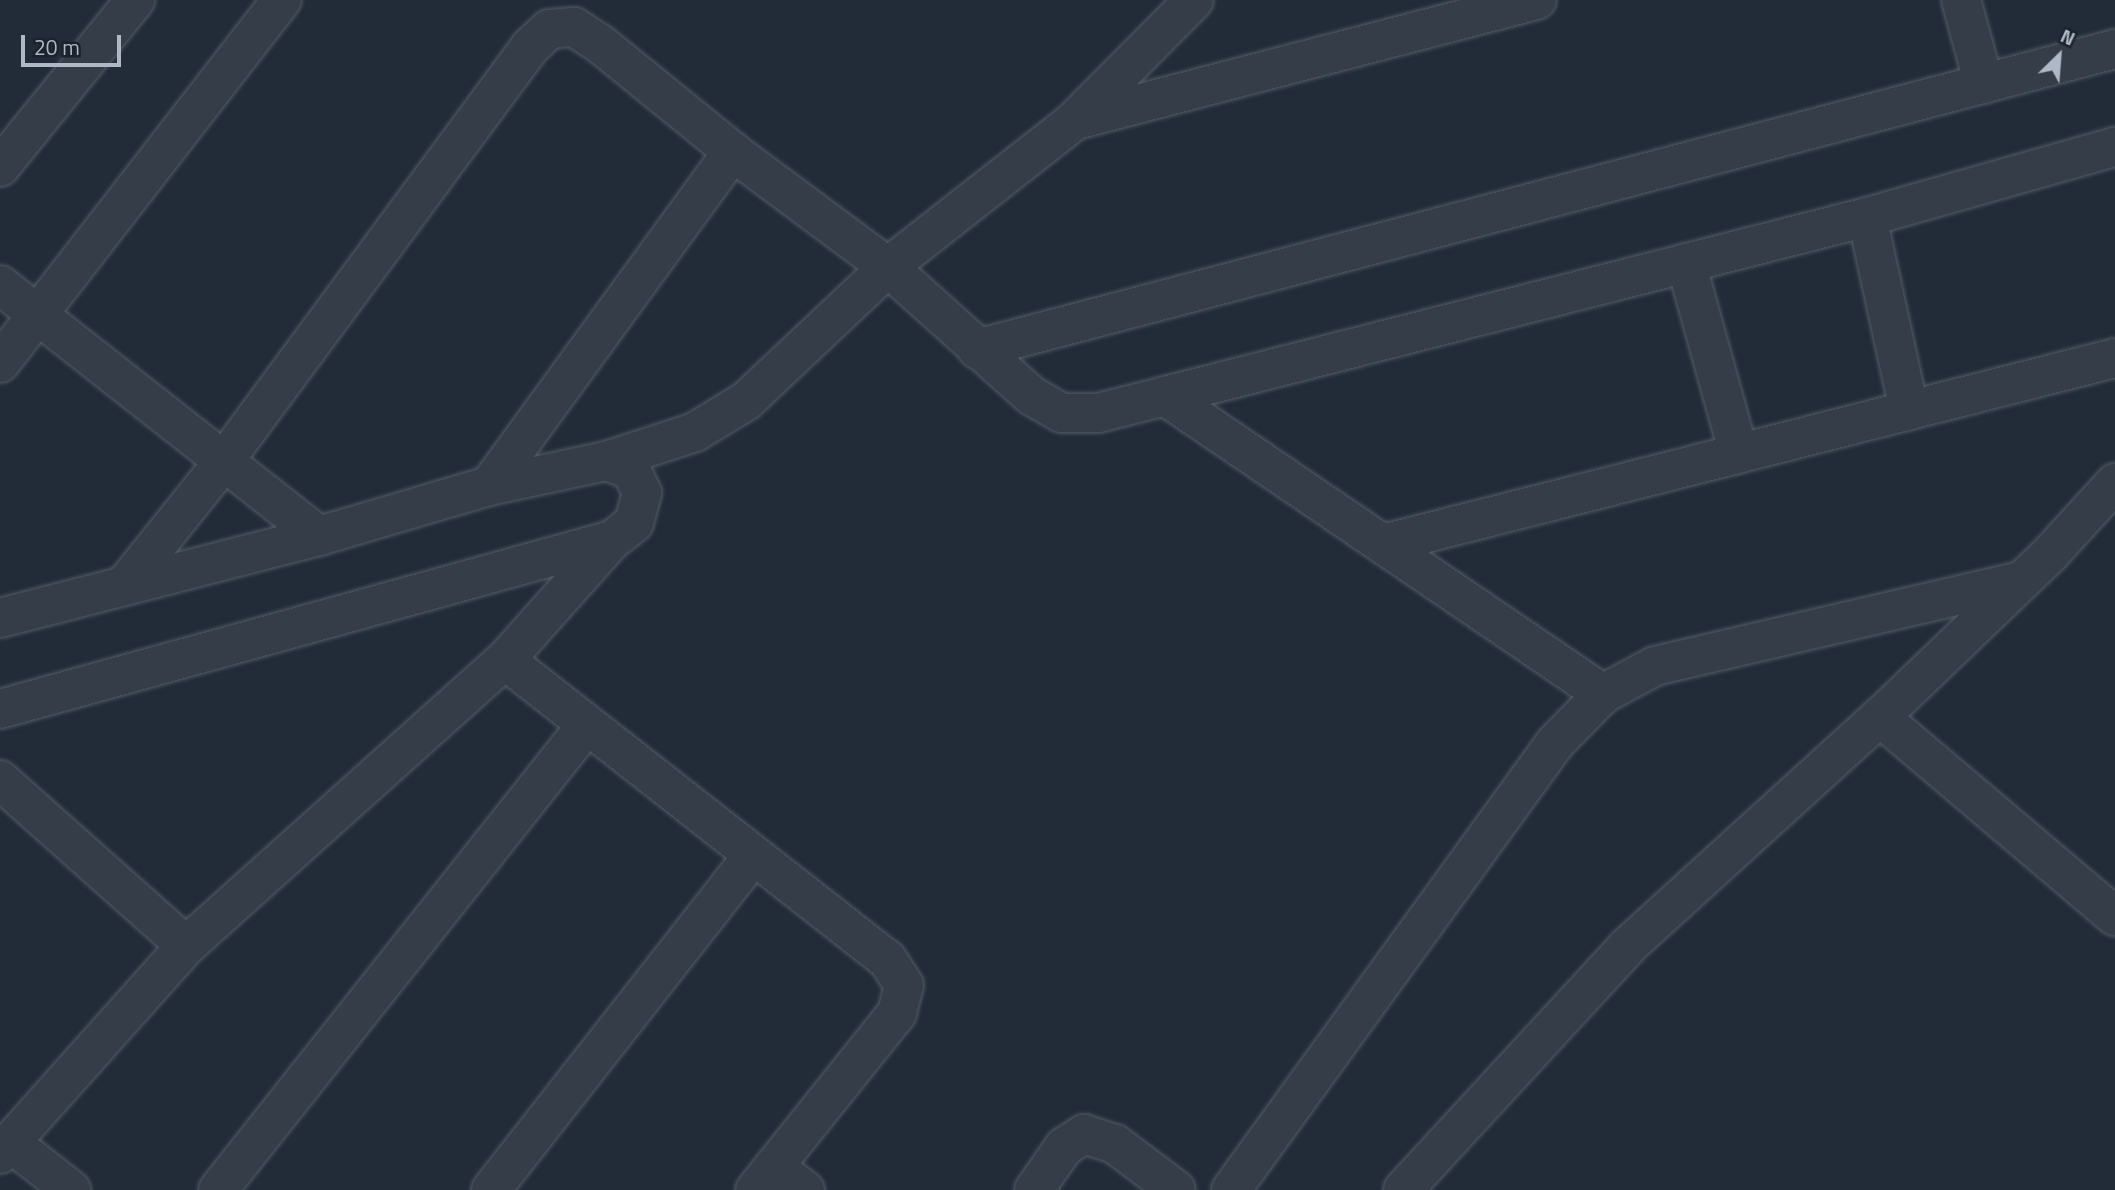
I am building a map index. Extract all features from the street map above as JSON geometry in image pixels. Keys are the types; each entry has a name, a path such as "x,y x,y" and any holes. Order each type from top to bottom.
{"street":[{"path":"0,167 135,0"},
{"path":"0,363 282,0"},
{"path":"0,618 319,536 489,486 606,461 695,432 746,401 888,267 1074,121 1194,0"},
{"path":"1074,121 1537,0"},
{"path":"1961,0 1984,84"},
{"path":"124,586 224,461 530,47 549,29 574,27 599,43 733,152 888,267 1032,396 1062,413 1098,413 1867,218 2115,147"},
{"path":"977,349 2115,49"},
{"path":"489,486 733,152"},
{"path":"1867,218 1909,410"},
{"path":"1686,263 1738,454"},
{"path":"0,285 319,536"},
{"path":"1383,544 2115,358"},
{"path":"1165,396 1603,694"},
{"path":"71,1190 5,1148 186,946 505,660 612,540 634,523 642,493 631,470 606,461"},
{"path":"1403,1190 1628,946 1880,717 2021,580 2115,483"},
{"path":"0,709 612,540"},
{"path":"1231,1190 1555,743 1603,694 1655,667 2021,580"},
{"path":"505,660 887,959 904,985 897,1013 764,1178 805,1190"},
{"path":"1880,717 2115,916"},
{"path":"218,1190 586,726"},
{"path":"4,793 186,946"},
{"path":"491,1190 754,856"},
{"path":"1034,1190 1064,1147 1084,1134 1115,1144 1176,1190"}]}
